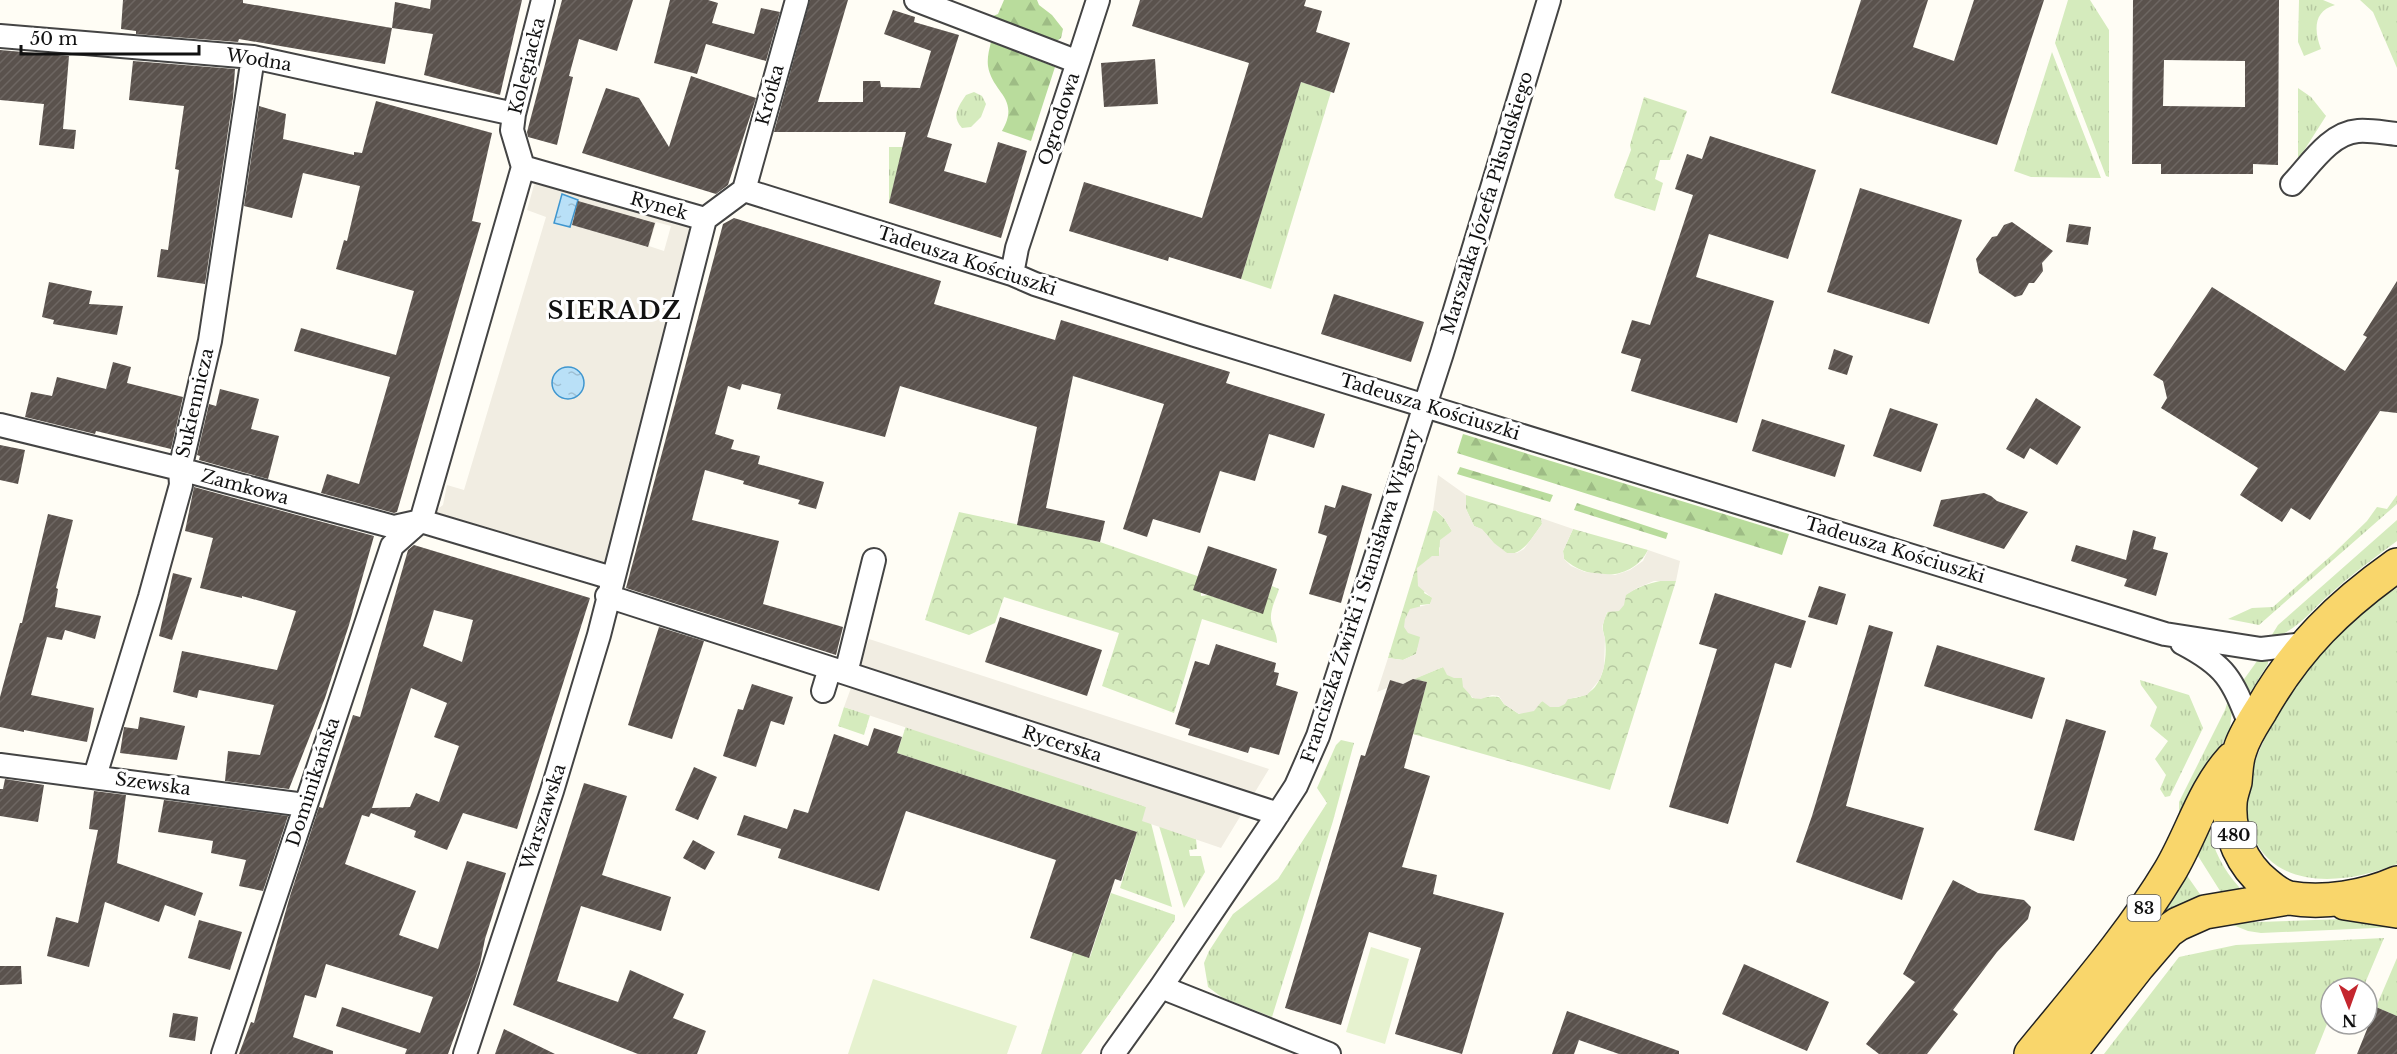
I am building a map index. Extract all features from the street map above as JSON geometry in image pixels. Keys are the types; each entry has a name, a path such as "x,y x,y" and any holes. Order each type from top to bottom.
{"main road":[{"name":"83","path":"2031,1054 2119,945 2170,870 2219,773 2245,739 2277,682 2305,644 2353,597 2397,565"},
{"name":"480","path":"2245,739 2230,804 2235,840 2242,857 2255,876 2275,892 2288,898 2325,900 2364,894 2397,883"},
{"name":"83","path":"2069,1054 2138,966 2178,924 2205,912 2288,898"},
{"path":"2325,900 2397,911"}],"street":[{"name":"Kolegiacka","path":"523,167 512,130 543,0"},
{"name":"Krótka","path":"744,190 797,0"},
{"name":"Ogrodowa","path":"916,0 1078,62 1017,248 1012,273"},
{"path":"1078,62 1098,0"},
{"name":"Marszałka Józefa Piłsudskiego","path":"1425,406 1548,0"},
{"name":"Wodna","path":"0,36 253,57 514,114"},
{"name":"Sukiennicza","path":"95,776 181,485 180,469 210,340 253,57"},
{"path":"2292,184 2327,146 2341,135 2358,131 2397,134"},
{"path":"523,167 421,521 610,587"},
{"name":"Rynek","path":"523,167 705,219 610,587"},
{"path":"705,219 744,190"},
{"name":"Tadeusza Kościuszki","path":"744,190 1012,273 1044,287 2165,634 2261,649 2305,644"},
{"name":"Franciszka Żwirki i Stanisława Wigury","path":"1113,1054 1161,987 1296,786 1318,736 1425,406"},
{"name":"Zamkowa","path":"0,425 180,469 394,527 421,521"},
{"name":"Dominikańska","path":"224,1054 392,546 421,521"},
{"path":"823,691 838,671 874,560"},
{"name":"Rycerska","path":"610,587 838,671 1278,814"},
{"name":"Warszawska","path":"465,1054 552,791 599,635 610,587"},
{"name":"Tadeusza Kościuszki","path":"2165,634 2206,656 2223,669 2232,681 2245,739"},
{"name":"Szewska","path":"0,765 305,805"},
{"path":"1161,987 1329,1054"}],"green space":[{"path":"1004,0 1037,0 1039,5 1052,15 1063,29 1061,38 1055,42 993,16 998,14"},
{"path":"2068,0 2090,0 2109,30 2109,177 2106,176 2055,43"},
{"path":"2299,0 2323,0 2335,5 2323,12 2317,22 2317,35 2321,49 2304,56 2298,42"},
{"path":"2360,0 2397,0 2397,68 2373,12"},
{"path":"991,42 1055,67 1031,141 1002,131 1008,111 1004,96 995,83 988,66"},
{"path":"2052,52 2101,178 2031,177 2014,171"},
{"path":"1301,82 1331,92 1271,289 1241,279"},
{"path":"2298,88 2311,97 2326,116 2298,160"},
{"path":"974,92 982,96 986,104 981,117 971,127 962,128 957,119 957,112 966,95"},
{"path":"1644,97 1687,111 1670,160 1660,160 1655,179 1663,183 1655,211 1615,198 1614,195 1631,150 1630,145"},
{"path":"889,147 903,147 889,203"},
{"path":"1463,434 1789,534 1782,555 1457,453"},
{"path":"1460,467 1553,495 1550,502 1457,474"},
{"path":"1466,495 1541,518 1542,524 1522,549 1510,554 1495,545 1484,532 1474,526 1466,509"},
{"path":"2397,495 2397,504 2259,625 2228,619 2252,608 2273,607 2334,553 2367,521 2377,507 2387,509"},
{"path":"1577,503 1668,533 1666,539 1574,510"},
{"path":"1435,510 1444,518 1452,531 1439,548 1439,556 1424,593 1433,598 1430,604 1420,605 1421,637 1416,654 1403,660 1388,658 1433,511"},
{"path":"959,512 1100,542 1200,577 1201,596 1208,595 1262,613 1272,586 1279,589 1271,615 1277,643 1202,619 1174,713 1102,686 1119,633 1004,597 995,623 969,635 925,620"},
{"path":"2397,520 2397,541 2346,580 2295,626 2270,638 2278,625"},
{"path":"1573,529 1648,550 1632,568 1621,573 1609,575 1585,571 1564,559 1563,551"},
{"path":"1666,580 1676,581 1610,790 1413,734 1427,682 1413,679 1443,667 1462,678 1472,698 1499,697 1504,704 1519,714 1543,701 1577,697 1589,692 1595,687 1603,670 1606,651 1603,627 1611,607 1637,588"},
{"path":"2397,588 2397,864 2379,871 2338,879 2297,875 2279,867 2264,854 2253,836 2245,806 2252,772 2264,741 2280,710 2300,680 2347,627 2372,605"},
{"path":"2260,657 2268,659 2268,664 2251,691 2247,692 2242,682"},
{"path":"2140,680 2189,695 2203,728 2170,796 2165,797 2160,789 2166,775 2155,759 2168,741 2150,726 2157,707 2141,685"},
{"path":"2230,694 2232,709 2230,728 2179,833 2179,802 2225,710"},
{"path":"844,707 870,715 864,735 838,726"},
{"path":"906,726 1147,807 1172,907 1120,888 1137,832 897,753"},
{"path":"1341,740 1354,743 1333,821 1272,1017 1223,998 1208,987 1204,963 1209,951 1233,914 1278,879 1327,803 1317,788 1336,745"},
{"path":"1159,826 1196,839 1197,849 1189,850 1190,856 1201,856 1205,872 1184,908"},
{"path":"2208,827 2216,852 2239,887 2239,893 2222,894 2193,848"},
{"path":"2181,867 2202,897 2161,921 2156,908"},
{"path":"1111,893 1175,915 1175,920 1081,1054 1041,1054 1073,952 1090,957"},
{"path":"2372,918 2397,927 2261,933 2248,931 2228,923"},
{"path":"2384,938 2368,976 2319,976 2319,1036 2322,1036 2315,1054 2104,1054 2179,957 2236,945"},
{"path":"1371,947 1409,959 1385,1044 1346,1032"},
{"path":"2397,958 2397,1016 2379,1008 2379,1000"},
{"path":"873,979 1017,1026 1007,1054 848,1054"}],"shaded area":[{"path":"538,171 705,219 612,578 421,521 443,505 447,485 464,490 546,217 527,210","holes":["578,202 647,247 572,225","656,222 671,226 664,251 649,246","562,368 572,368 580,373 580,394 571,399 553,390 554,375"]},
{"path":"1438,475 1466,495 1466,509 1474,526 1482,529 1507,553 1517,553 1524,549 1542,524 1541,518 1573,529 1563,551 1564,559 1571,566 1585,572 1615,575 1630,570 1643,561 1648,550 1680,561 1676,581 1654,581 1637,588 1626,595 1624,605 1619,611 1607,612 1602,627 1605,639 1604,667 1600,679 1587,695 1568,699 1559,707 1550,707 1542,701 1534,711 1519,714 1504,704 1499,696 1473,698 1463,687 1462,678 1447,675 1443,667 1403,684 1389,680 1387,688 1377,692 1388,658 1403,660 1416,654 1420,637 1408,633 1404,627 1405,619 1410,609 1430,604 1432,598 1418,586 1417,568 1432,556 1439,556 1440,540 1452,531 1444,518 1436,510 1433,511"},
{"path":"869,639 1269,769 1221,848 1142,821 1146,807 844,707"}],"water":[{"path":"562,194 578,200 570,227 554,223"},
{"path":"568,367 579,372 584,383 579,394 568,399 557,394 552,383 557,372"}],"building":[{"path":"123,0 243,0 243,3 392,28 385,64 239,39 238,42 136,34 136,31 121,29"},
{"path":"431,0 522,0 500,95 424,75 433,34 392,28 395,2 430,9"},
{"path":"562,0 633,0 617,51 579,39 569,76 573,77 557,145 528,137 527,132"},
{"path":"670,0 708,0 718,3 712,23 754,34 761,8 780,12 766,61 706,44 697,74 654,63"},
{"path":"810,0 848,0 818,102 863,102 863,81 880,81 881,87 920,88 931,51 884,34 893,10 915,17 914,22 959,35 927,137 952,144 944,171 986,183 998,142 1027,151 1001,238 889,203 906,132 774,132"},
{"path":"1140,0 1306,0 1304,6 1322,11 1316,32 1350,43 1334,93 1301,82 1241,279 1169,257 1168,261 1069,231 1084,182 1202,218 1249,63 1132,26"},
{"path":"1861,0 1928,0 1913,47 1954,61 1974,0 2044,0 1997,145 1831,93"},
{"path":"2133,0 2279,0 2278,165 2253,164 2253,174 2161,174 2161,164 2132,164","holes":["2164,60 2245,61 2245,107 2163,106"]},
{"path":"0,50 69,56 63,129 76,130 74,149 39,145 44,104 0,100"},
{"path":"1155,59 1158,104 1104,107 1101,63"},
{"path":"133,61 235,69 233,98 205,284 157,277 161,249 168,250 179,170 175,169 184,106 129,100"},
{"path":"691,76 756,98 728,185 716,194 582,153 606,88 639,98 669,147"},
{"path":"376,101 492,133 472,221 481,223 397,512 394,513 321,493 327,474 359,484 390,377 294,351 301,328 396,355 414,291 336,269 344,240 347,241 360,186 303,173 292,218 244,206 259,106 286,114 283,139 354,155 354,152 362,153"},
{"path":"1710,136 1816,170 1788,259 1709,234 1696,277 1774,301 1737,423 1631,391 1641,359 1621,353 1632,320 1650,325 1693,195 1675,189 1687,154 1702,159"},
{"path":"1860,188 1962,220 1929,324 1827,292"},
{"path":"578,201 655,223 648,247 572,225"},
{"path":"734,218 941,281 934,304 1055,340 1061,320 1230,372 1226,383 1325,414 1314,448 1269,434 1255,481 1220,471 1200,533 1153,519 1147,537 1123,529 1164,404 1073,376 1046,508 1105,521 1100,542 1017,525 1037,427 900,386 885,437 777,409 781,394 742,384 740,390 728,386 715,434 734,440 731,449 760,456 758,464 824,482 816,509 798,504 800,500 743,484 744,481 705,470 692,520 779,541 763,604 843,627 836,655 626,588 723,224"},
{"path":"2012,222 2053,251 2042,263 2043,271 2034,283 2029,283 2022,295 2015,297 1979,273 1976,259 1992,237 1997,236 2004,225"},
{"path":"2069,224 2091,227 2088,245 2066,242"},
{"path":"2397,281 2397,413 2380,411 2310,520 2291,508 2282,522 2240,495 2258,468 2161,408 2167,398 2163,381 2153,375 2212,287 2345,371 2367,337 2363,335"},
{"path":"49,282 92,291 89,304 123,306 117,335 53,324 54,320 42,317"},
{"path":"1334,294 1424,322 1411,362 1321,334"},
{"path":"1834,349 1853,356 1847,375 1828,369"},
{"path":"113,362 131,367 127,383 183,397 171,449 25,417 31,392 52,396 57,377 106,389"},
{"path":"220,389 259,399 251,429 279,436 268,479 199,460 200,456 197,455 209,404 216,406"},
{"path":"2036,398 2081,427 2057,465 2030,448 2024,459 2006,449"},
{"path":"1890,408 1938,424 1921,472 1873,456"},
{"path":"1762,419 1845,445 1835,477 1752,451"},
{"path":"0,445 25,450 18,484 0,480"},
{"path":"1342,485 1372,494 1341,603 1309,594 1327,536 1318,533 1325,505 1335,508"},
{"path":"194,487 374,536 349,625 325,698 289,789 225,781 228,751 260,755 274,705 199,690 197,698 173,692 182,651 277,670 296,611 242,596 242,598 200,588 213,538 185,531"},
{"path":"1984,493 1997,501 2028,512 2004,549 1933,526 1941,500"},
{"path":"48,514 73,520 56,588 58,589 55,607 101,616 95,639 65,630 62,640 47,637 31,695 94,708 87,742 0,727 0,697 20,623 22,623"},
{"path":"2133,530 2156,537 2153,549 2168,553 2156,596 2124,586 2127,579 2071,561 2076,545 2126,560"},
{"path":"414,545 590,598 517,829 463,813 447,850 414,837 416,831 371,813 369,817 362,815 345,864 416,891 399,935 438,949 467,861 506,873 471,992 448,1054 405,1054 407,1049 336,1026 342,1007 420,1033 433,997 326,964 316,998 305,995 293,1037 333,1051 333,1054 239,1054 251,1022 254,1023 290,896 319,807 323,808 353,715 360,717 408,550","holes":["434,610 473,620 462,662 423,646","411,688 447,703 434,737 459,746 439,802 416,793 410,807 372,808"]},
{"path":"1208,546 1277,569 1263,614 1193,590"},
{"path":"173,573 192,578 172,640 159,636"},
{"path":"1819,586 1846,594 1837,625 1808,617"},
{"path":"1715,593 1806,621 1791,668 1775,663 1728,824 1669,807 1717,649 1699,644"},
{"path":"1000,617 1102,650 1087,696 985,662"},
{"path":"1869,625 1893,632 1846,806 1924,828 1902,900 1796,862"},
{"path":"659,627 704,641 672,739 628,725"},
{"path":"1216,644 1276,663 1274,672 1279,673 1276,685 1298,692 1279,755 1250,747 1248,753 1188,735 1190,729 1175,724 1195,661 1209,665"},
{"path":"1937,645 2045,678 2032,719 1924,686"},
{"path":"1413,679 1427,682 1404,768 1430,776 1402,867 1437,875 1433,894 1504,913 1462,1054 1395,1034 1421,948 1369,932 1341,1025 1285,1008 1361,755 1365,756 1390,680 1403,684"},
{"path":"752,684 793,697 784,725 771,721 756,767 723,756 738,709 743,710"},
{"path":"140,717 185,726 177,760 120,753 124,727 138,729"},
{"path":"2066,719 2106,731 2074,841 2034,830"},
{"path":"874,728 902,737 897,753 1137,832 1121,881 1115,879 1089,958 1030,938 1056,860 906,811 879,891 778,858 781,849 737,835 744,815 787,829 794,809 808,813 834,734 868,746"},
{"path":"694,767 717,777 698,820 675,810"},
{"path":"5,779 44,785 38,822 0,816 0,789 3,789"},
{"path":"584,783 627,796 602,875 671,897 661,931 581,906 557,981 618,1002 630,970 684,994 673,1018 706,1031 697,1054 638,1054 513,1005"},
{"path":"94,791 126,795 117,863 203,893 195,916 165,905 159,922 105,902 89,967 47,956 56,917 78,923 98,830 89,829"},
{"path":"164,800 288,816 263,891 239,886 246,860 211,853 213,841 158,832"},
{"path":"693,840 715,852 705,870 683,858"},
{"path":"1953,880 1978,893 2024,900 2031,907 2028,919 1997,952 1953,1010 1958,1014 1927,1054 1879,1054 1866,1044 1915,982 1903,974"},
{"path":"199,920 242,932 230,970 188,958"},
{"path":"1744,964 1829,1002 1807,1051 1722,1014"},
{"path":"0,966 21,966 22,984 0,985"},
{"path":"2379,1008 2397,1016 2397,1054 2357,1054 2364,1036 2379,1036"},
{"path":"1567,1011 1679,1051 1679,1054 1619,1054 1579,1040 1574,1054 1552,1054"},
{"path":"173,1013 198,1017 195,1041 169,1037"},
{"path":"504,1029 555,1054 495,1054"}],"district":[{"name":"SIERADZ","path":"615,311"}]}
